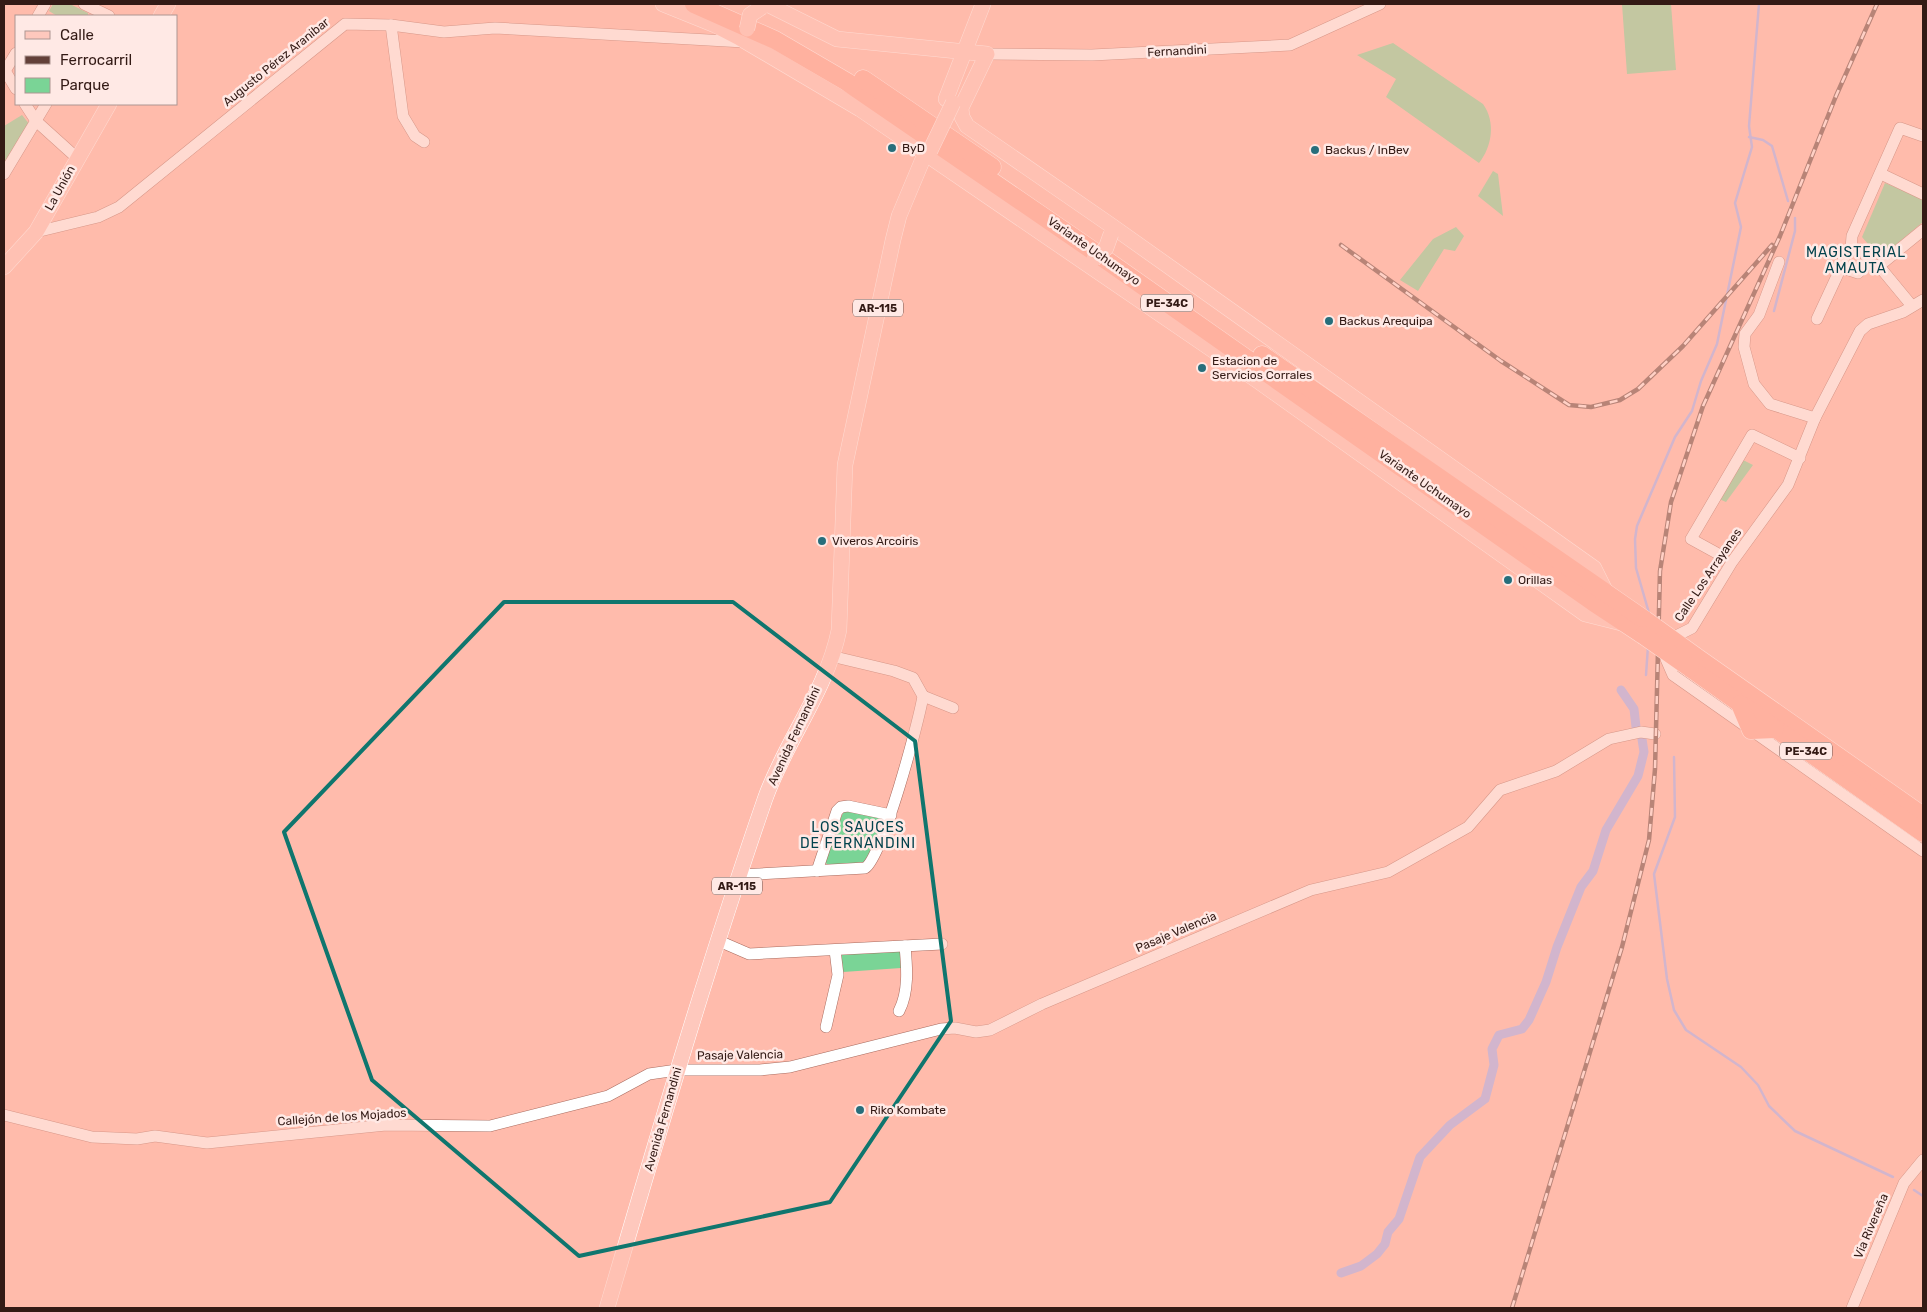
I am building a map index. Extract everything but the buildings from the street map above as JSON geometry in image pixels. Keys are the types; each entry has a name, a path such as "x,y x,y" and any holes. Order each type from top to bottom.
{"highway":[{"name":"Variante Uchumayo","path":"694,4 775,40 847,82 1089,248 1627,625 1644,628"},
{"name":"Variante Uchumayo","path":"724,4 780,31 851,71 920,117 1608,596 1644,628 1923,816"},
{"name":"Variante Uchumayo","path":"1698,664 1740,703 1923,833"},
{"path":"1698,664 1730,667 1923,802"},
{"path":"1740,703 1751,730 1776,729"}],"main road":[{"path":"162,15 168,4"},
{"name":"Variante Uchumayo","path":"663,4 747,36 926,151 1089,260 1586,614 1627,625"},
{"path":"983,4 972,30 975,53 961,108 963,122 1110,229 1594,568 1608,596"},
{"path":"747,36 750,15 765,5 837,39 975,53"},
{"name":"Avenida Fernandini","path":"607,1308 677,1070 766,797 831,656 839,630 845,465 893,240 899,216 926,151 975,53"},
{"name":"La Unión","path":"4,267 36,232 108,105"},
{"path":"1089,260 1106,248 1110,229"}],"street":[{"path":"39,15 45,4"},
{"path":"84,4 102,15"},
{"name":"Fernandini","path":"975,53 1092,55 1290,45 1380,4"},
{"name":"Augusto Pérez Aranibar","path":"36,232 98,217 119,207 340,28 352,23 391,25 444,32 495,28 747,36"},
{"path":"391,25 403,116 416,136 424,142"},
{"path":"15,54 4,70 15,87"},
{"path":"26,105 36,121 77,158"},
{"path":"4,174 45,105"},
{"path":"1851,249 1852,236 1900,128 1923,136"},
{"path":"1881,174 1923,194"},
{"path":"1879,266 1923,230"},
{"path":"1817,319 1843,263 1844,255 1851,249 1858,248 1864,251 1868,257 1868,264 1858,273 1846,269 1843,263"},
{"path":"1779,262 1759,315 1745,334 1744,347 1754,384 1770,404 1815,418"},
{"path":"1868,264 1879,266 1912,306"},
{"name":"Calle Los Arrayanes","path":"1923,300 1868,324 1860,331 1815,418 1788,485 1732,562 1692,628 1670,639 1666,659 1673,675 1923,851"},
{"path":"1722,556 1691,539 1752,435 1800,458"},
{"path":"740,875 865,868 870,865 891,815 922,696 913,678 894,671 831,656"},
{"path":"922,696 953,708"},
{"name":"Pasaje Valencia","path":"677,1070 760,1070 790,1067 941,1029 955,1028 976,1032 990,1030 1042,1004 1311,890 1388,872 1468,828 1500,790 1556,771 1609,739 1641,732 1655,734"},
{"path":"817,871 837,811 841,807 891,815"},
{"path":"719,941 749,954 942,944"},
{"path":"899,1011 902,1004 907,970 905,946"},
{"path":"826,1027 838,975 835,950"},
{"name":"Callejón de los Mojados","path":"4,1115 92,1137 137,1139 155,1136 207,1142 386,1126 490,1126 608,1096 622,1090 640,1078 677,1070"},
{"name":"Via Rivereña","path":"1852,1308 1904,1183 1923,1160"}],"highlighted area":[{"path":"504,602 733,602 915,741 951,1021 830,1202 579,1256 372,1080 284,832"}],"green space":[{"path":"53,4 70,4 88,13 88,15 55,15 49,11"},
{"path":"1622,4 1671,4 1676,70 1627,74"},
{"path":"1393,43 1483,104 1490,119 1491,134 1487,150 1479,163 1386,97 1396,79 1357,55"},
{"path":"22,115 30,125 6,164 4,160 4,126"},
{"path":"1493,171 1498,174 1503,216 1478,196"},
{"path":"1885,183 1923,199 1923,222 1880,258 1862,237"},
{"path":"1456,227 1464,236 1455,251 1444,249 1418,291 1400,280 1433,239"},
{"path":"1743,460 1753,465 1726,502 1719,499"},
{"path":"844,810 883,818 868,862 827,865 825,860"},
{"path":"900,950 901,968 843,972 841,954"}],"waterway":[{"path":"1649,613 1636,568 1635,539 1637,526 1675,437 1692,411 1701,381 1717,344 1741,227 1735,203 1752,147 1749,126 1759,4"},
{"path":"1749,137 1763,140 1772,146 1788,201"},
{"path":"1774,311 1795,231 1795,218"},
{"path":"1646,675 1648,646"},
{"path":"1621,690 1634,709 1636,727"},
{"path":"1341,1273 1361,1266 1377,1254 1385,1244 1388,1232 1399,1219 1420,1157 1450,1125 1485,1099 1494,1065 1492,1049 1499,1035 1522,1029 1529,1020 1546,982 1557,947 1581,887 1593,871 1606,830 1638,776 1644,752 1642,739"},
{"path":"1674,757 1675,817 1654,874 1667,979 1674,1010 1686,1030 1741,1067 1758,1085 1769,1106 1795,1131 1893,1177"},
{"path":"1914,1190 1923,1196"}],"railway":[{"path":"1512,1308 1622,947 1649,840 1655,769 1660,571 1671,502 1703,406 1780,236 1836,96 1877,4"},
{"path":"1341,245 1501,361 1569,405 1591,407 1620,400 1638,389 1683,346 1772,245"}],"place":[{"name":"ByD","path":"892,148"},
{"name":"Backus / InBev","path":"1315,150"},
{"name":"Backus Arequipa","path":"1329,321"},
{"name":"Estacion de Servicios Corrales","path":"1202,368"},
{"name":"Viveros Arcoiris","path":"822,541"},
{"name":"Orillas","path":"1508,580"},
{"name":"Riko Kombate","path":"860,1110"}],"district":[{"name":"MAGISTERIAL AMAUTA","path":"1856,260"},
{"name":"LOS SAUCES DE FERNANDINI","path":"858,836"}]}
